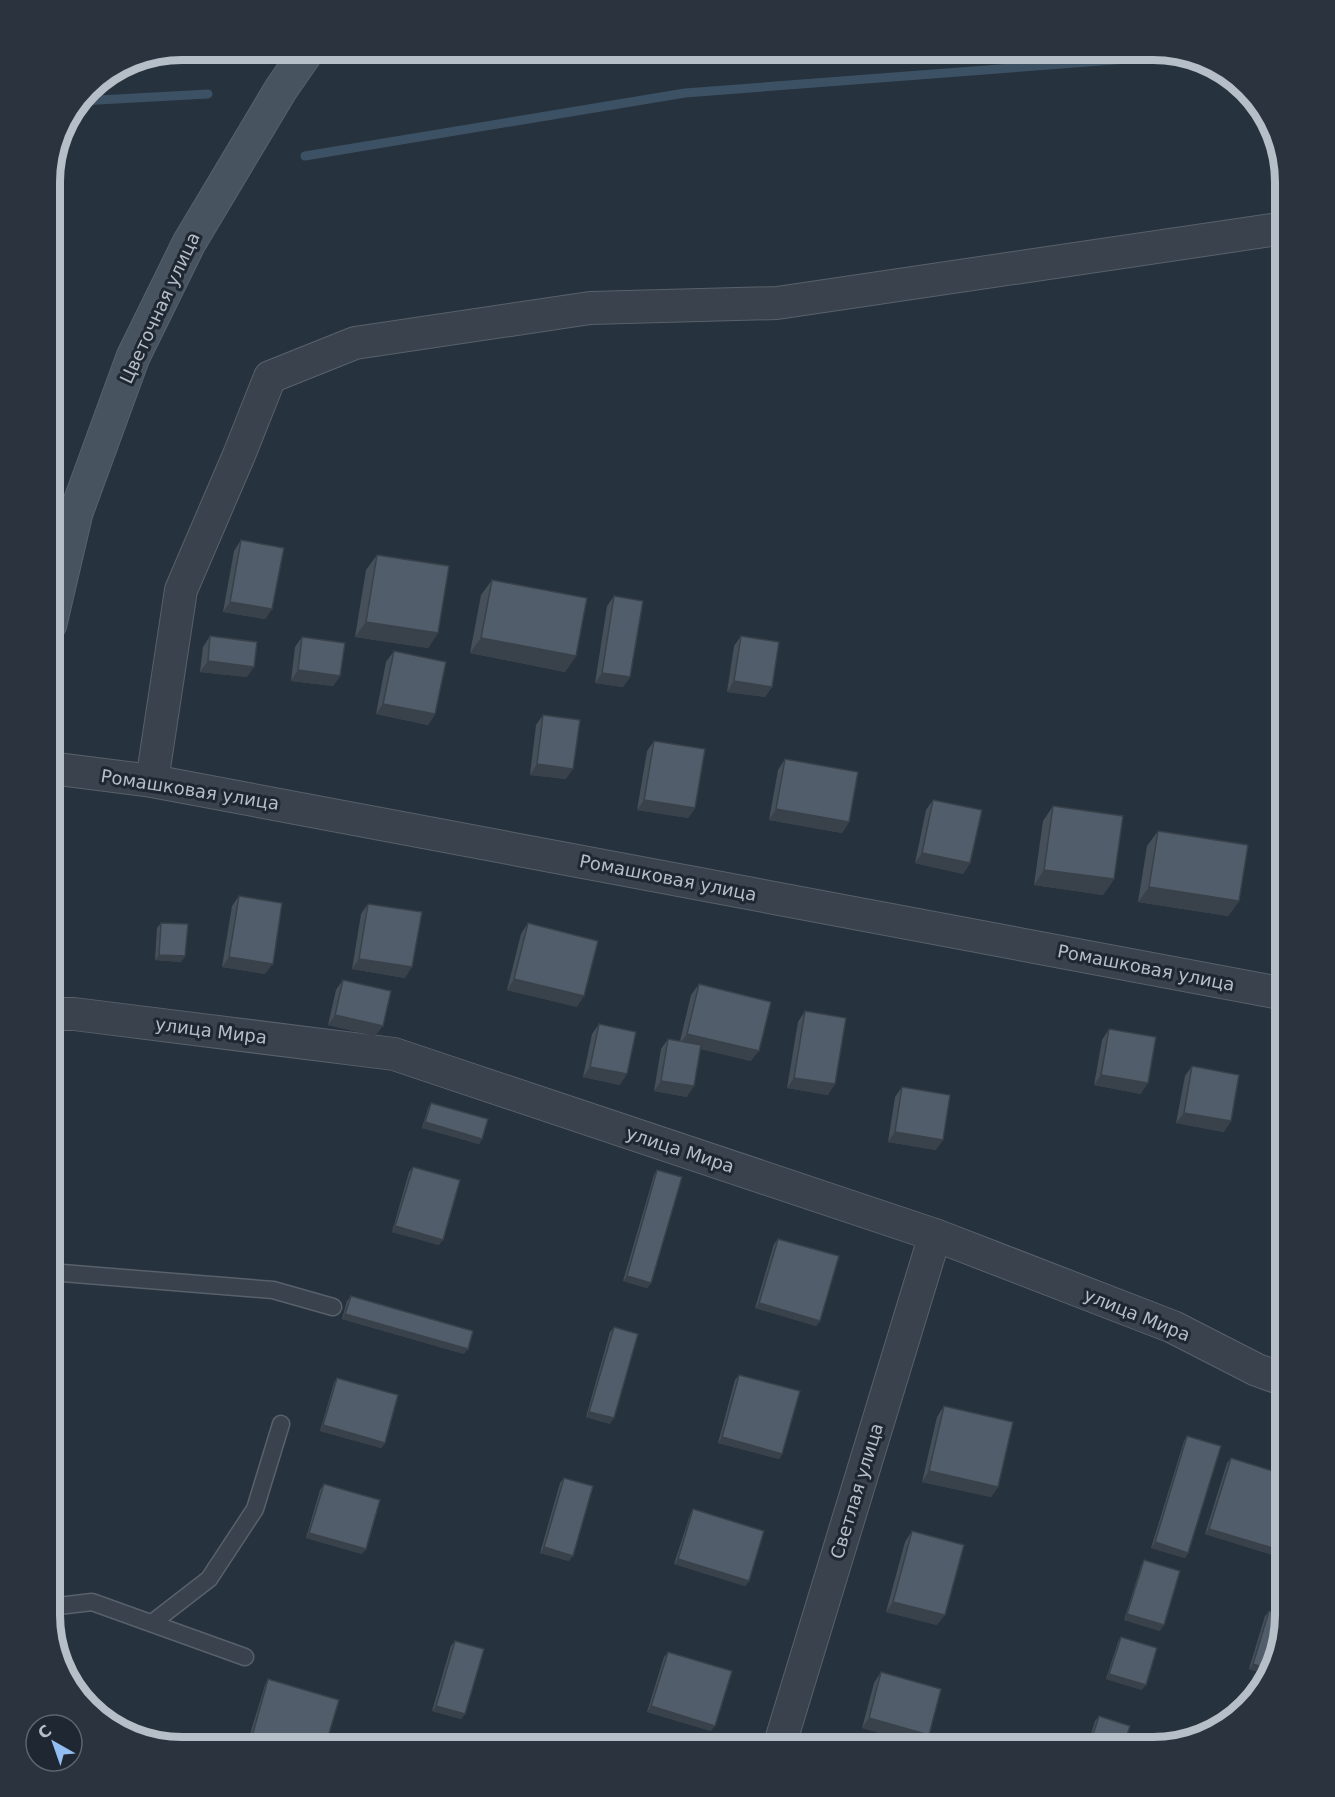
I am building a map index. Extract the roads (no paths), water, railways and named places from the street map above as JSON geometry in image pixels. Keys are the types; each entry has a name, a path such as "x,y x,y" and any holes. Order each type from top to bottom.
{"main road":[{"name":"Цветочная улица","path":"60,536 63,509 133,357 189,243 281,89 302,60"}],"street":[{"path":"152,781 181,590 270,377 355,342 579,309 777,303 1275,230"},
{"name":"Ромашковая улица","path":"60,769 152,781 1275,992"},
{"name":"улица Мира","path":"60,1014 394,1054 935,1235 1173,1327 1257,1370 1275,1376"},
{"name":"Светлая улица","path":"782,1737 935,1235"}],"lane":[{"path":"60,1273 273,1290 333,1307"},
{"path":"152,1623 209,1579 255,1509 280,1424"},
{"path":"60,1606 92,1602 245,1657"}],"waterway":[{"path":"305,156 685,93 1115,60"},
{"path":"91,100 208,94"}]}
